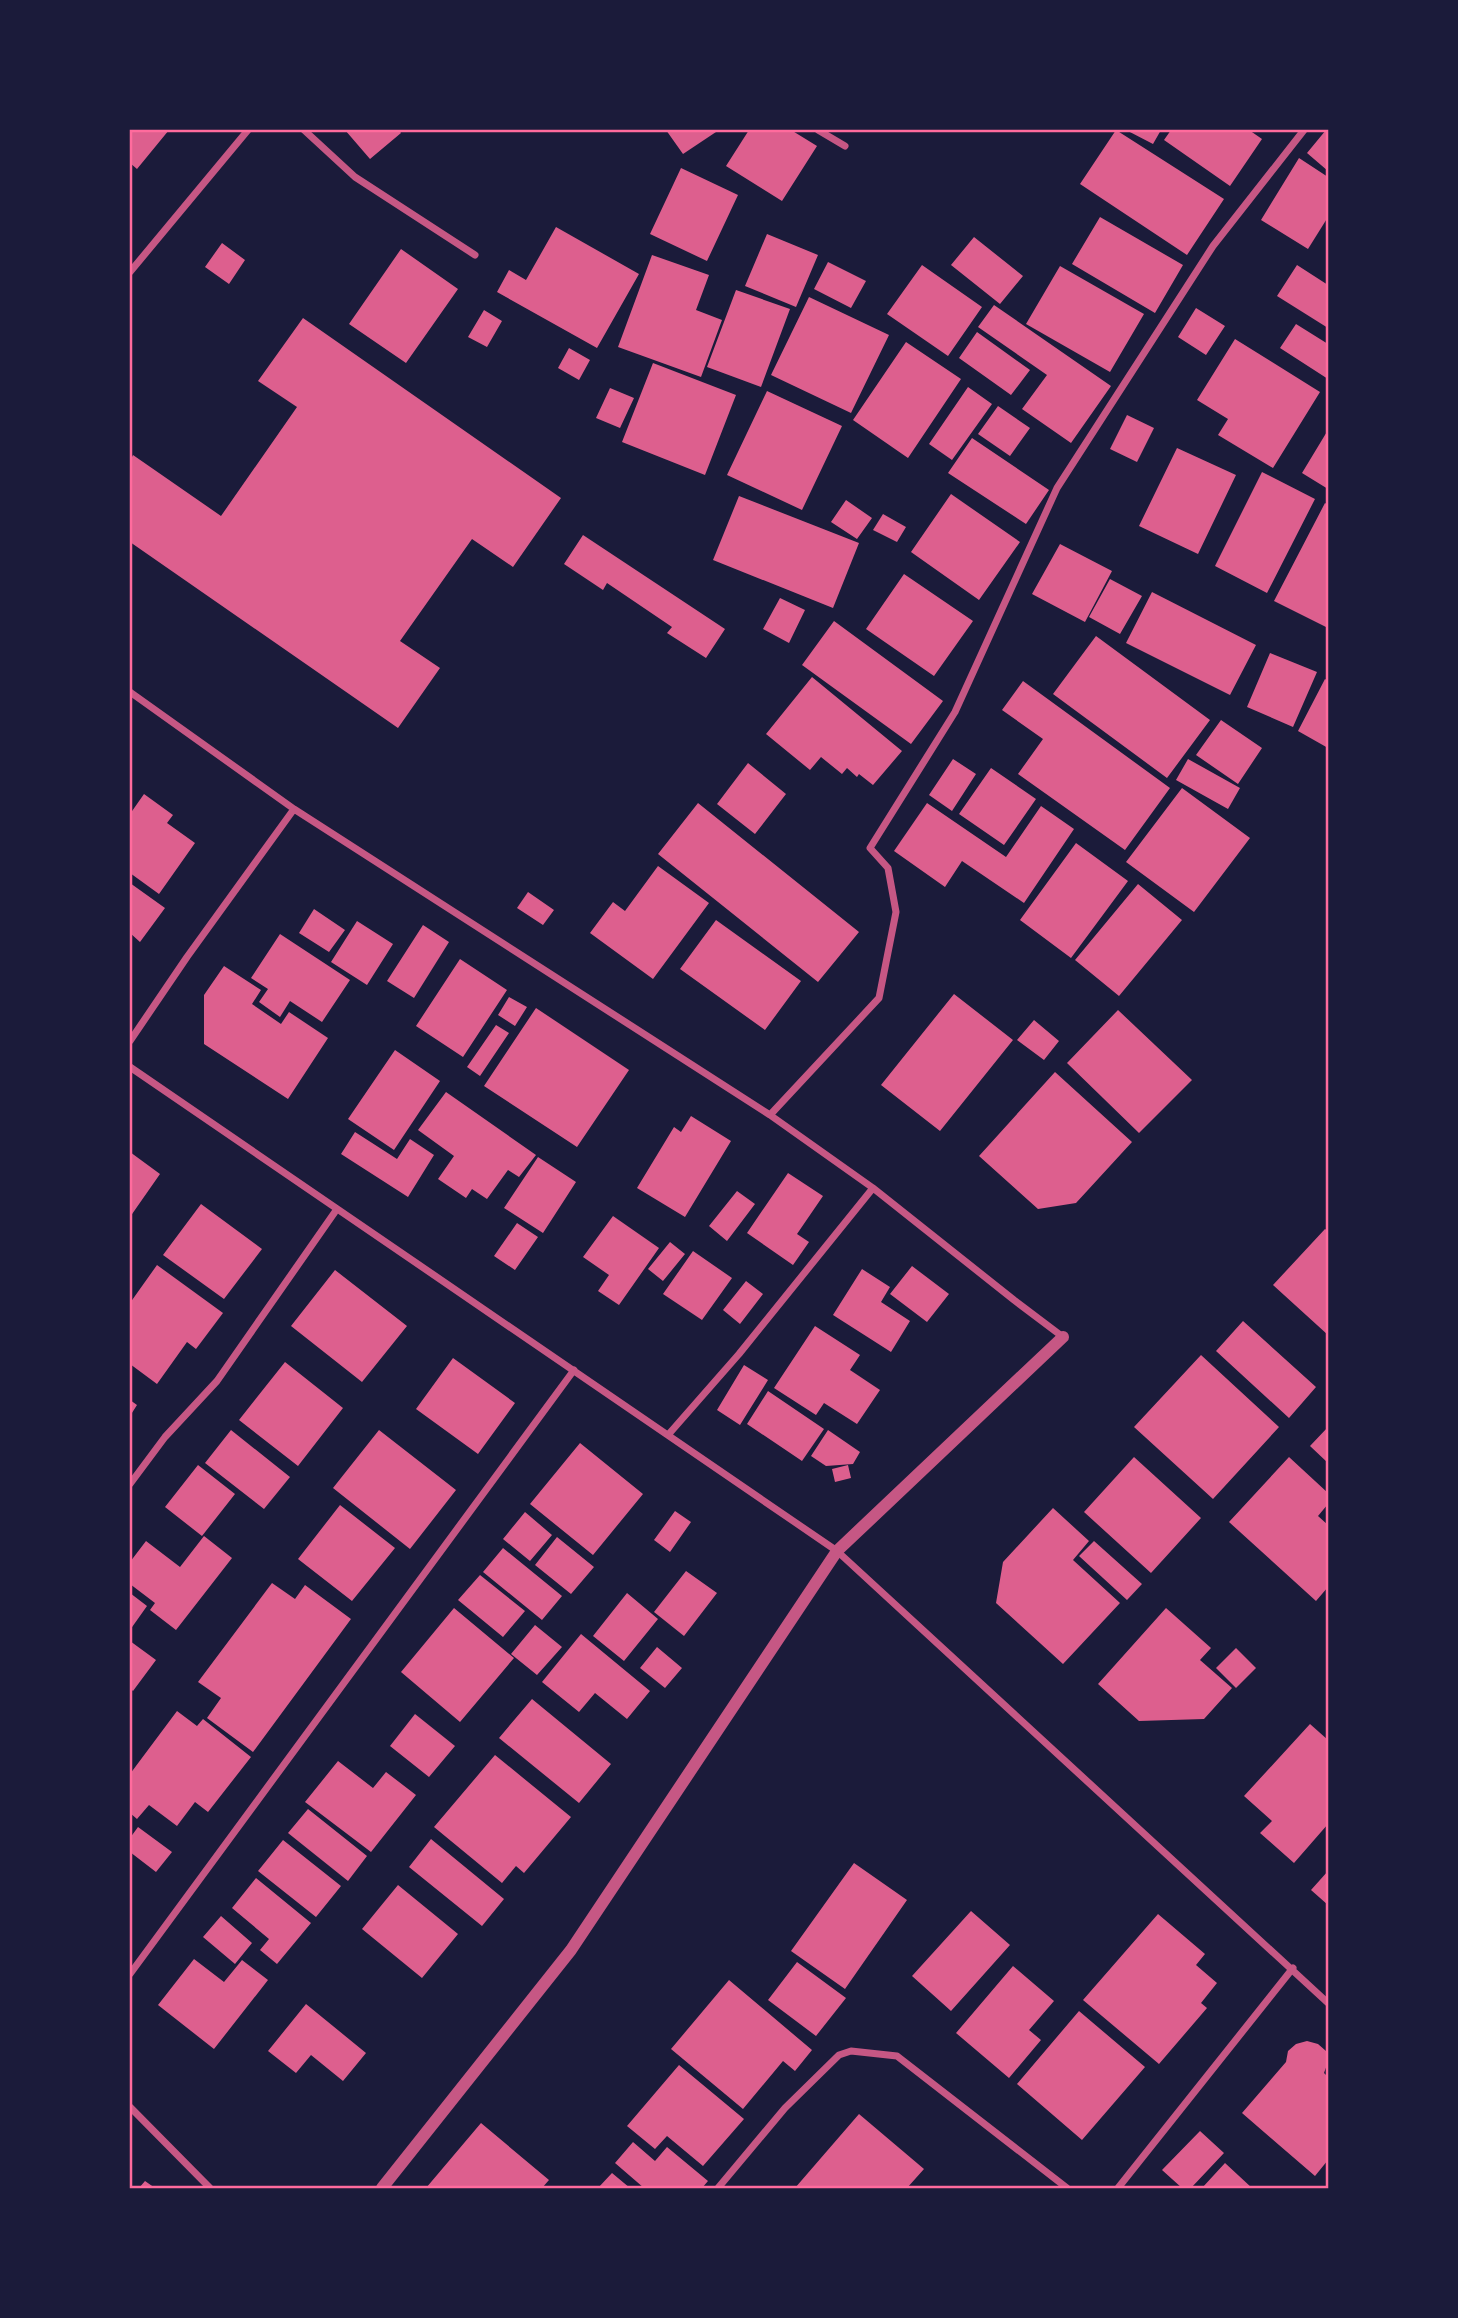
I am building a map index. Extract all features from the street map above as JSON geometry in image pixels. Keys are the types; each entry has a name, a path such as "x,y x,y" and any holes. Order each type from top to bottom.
{"street":[{"path":"130,272 248,130"},
{"path":"304,130 355,177 475,255"},
{"path":"818,130 845,146"},
{"path":"770,1115 879,998 896,912 888,869 870,848 955,712 1057,488 1213,246 1304,130"},
{"path":"130,692 294,809 770,1115 873,1188 1063,1337 837,1551 571,1950 382,2189"},
{"path":"130,1041 294,809"},
{"path":"130,1067 837,1551 1328,2003"},
{"path":"668,1435 739,1354 873,1188"},
{"path":"130,1483 165,1437 217,1381 337,1209"},
{"path":"130,1975 573,1370"},
{"path":"1118,2189 1293,1968"},
{"path":"718,2189 785,2108 839,2055 851,2051 897,2056 1067,2189"},
{"path":"130,2106 210,2189"}],"building":[{"path":"130,130 169,130 137,169 130,163"},
{"path":"345,130 399,130 401,133 370,159"},
{"path":"666,130 719,130 683,154"},
{"path":"749,130 791,130 817,146 782,201 726,166"},
{"path":"1116,130 1224,199 1187,255 1080,184"},
{"path":"1126,130 1161,130 1153,144"},
{"path":"1171,130 1249,130 1262,139 1230,186 1164,140"},
{"path":"1328,130 1328,171 1307,153"},
{"path":"1299,158 1328,177 1328,217 1308,249 1261,220"},
{"path":"681,168 738,195 707,261 650,234"},
{"path":"1100,217 1183,265 1155,313 1072,264"},
{"path":"556,227 639,274 597,348 497,292 509,270 526,280"},
{"path":"767,234 818,255 796,307 745,286"},
{"path":"974,237 1023,276 1000,304 951,265"},
{"path":"222,243 245,260 229,284 205,267"},
{"path":"401,249 458,289 406,363 349,324"},
{"path":"652,255 709,275 696,310 722,320 701,377 618,347"},
{"path":"828,262 866,281 851,308 814,289"},
{"path":"922,265 982,307 948,356 887,314"},
{"path":"1297,265 1328,285 1328,328 1277,296"},
{"path":"1060,266 1144,314 1110,372 1026,324"},
{"path":"736,290 790,309 761,387 707,367"},
{"path":"809,297 889,335 851,413 771,375"},
{"path":"994,305 1111,386 1071,443 1022,409 1047,375 978,327"},
{"path":"1196,308 1225,326 1206,355 1178,337"},
{"path":"484,310 502,321 487,347 468,337"},
{"path":"303,318 561,498 513,567 472,539 400,641 440,668 398,728 130,542 130,461 133,455 221,516 297,407 258,381"},
{"path":"1296,324 1328,344 1328,379 1280,348"},
{"path":"977,332 1030,370 1011,395 959,358"},
{"path":"1235,339 1320,392 1273,468 1218,435 1228,419 1197,400"},
{"path":"906,342 961,379 908,458 853,420"},
{"path":"569,348 590,360 579,380 558,368"},
{"path":"653,363 736,395 705,475 622,442"},
{"path":"968,387 992,404 952,460 929,444"},
{"path":"610,388 634,398 620,428 596,418"},
{"path":"767,391 842,426 802,510 727,475"},
{"path":"998,406 1030,428 1010,456 978,434"},
{"path":"1127,415 1154,428 1137,462 1110,449"},
{"path":"1328,430 1328,489 1302,473"},
{"path":"972,438 1049,490 1026,524 948,473"},
{"path":"1177,448 1236,475 1198,554 1139,526"},
{"path":"1262,472 1315,499 1267,593 1215,566"},
{"path":"951,494 1020,542 979,600 911,552"},
{"path":"739,496 859,543 833,608 713,560"},
{"path":"846,500 872,518 857,539 831,522"},
{"path":"1325,503 1328,505 1328,628 1274,601"},
{"path":"883,514 906,527 897,542 873,530"},
{"path":"583,535 725,629 706,658 667,633 672,627 607,583 603,590 564,564"},
{"path":"1060,544 1112,571 1085,622 1032,594"},
{"path":"904,574 973,621 934,676 866,629"},
{"path":"1110,579 1142,596 1120,634 1089,617"},
{"path":"1152,592 1256,645 1230,695 1126,643"},
{"path":"780,598 805,610 789,643 763,629"},
{"path":"834,621 943,701 911,744 802,665"},
{"path":"1096,636 1210,720 1167,778 1053,694"},
{"path":"1270,653 1317,672 1293,727 1247,707"},
{"path":"812,677 902,751 873,785 847,768 842,774 821,757 810,770 766,734"},
{"path":"1325,679 1328,681 1328,748 1298,731"},
{"path":"1023,681 1170,788 1125,850 1018,774 1043,739 1002,710"},
{"path":"1221,720 1262,748 1238,784 1196,755"},
{"path":"953,759 976,774 952,811 929,795"},
{"path":"1188,759 1240,788 1228,809 1176,780"},
{"path":"748,763 786,794 755,834 717,804"},
{"path":"991,768 1036,799 1004,845 959,814"},
{"path":"1182,788 1250,838 1194,912 1126,862"},
{"path":"144,794 173,815 167,823 195,843 159,894 130,873 130,814"},
{"path":"698,803 859,932 818,982 658,854"},
{"path":"927,803 1006,857 1041,806 1074,829 1024,903 962,861 945,887 894,851"},
{"path":"1076,843 1128,881 1071,958 1020,920"},
{"path":"658,866 709,903 653,979 590,933 613,902 625,911"},
{"path":"130,883 165,908 140,942 130,933"},
{"path":"1138,884 1182,920 1119,996 1075,960"},
{"path":"528,892 554,910 543,925 517,908"},
{"path":"314,909 345,930 329,952 299,933"},
{"path":"716,920 801,981 765,1030 680,969"},
{"path":"357,921 393,944 367,985 331,962"},
{"path":"423,925 449,942 414,998 387,981"},
{"path":"280,934 350,980 322,1022 290,1001 280,1017 259,1002 268,989 251,978"},
{"path":"460,959 507,990 463,1057 416,1026"},
{"path":"224,966 261,990 252,1004 281,1024 289,1012 328,1038 288,1099 204,1044 204,995"},
{"path":"954,994 1013,1040 940,1131 881,1085"},
{"path":"509,997 527,1007 515,1026 498,1015"},
{"path":"536,1008 629,1070 577,1147 484,1086"},
{"path":"1118,1010 1192,1080 1139,1133 1067,1063"},
{"path":"1034,1020 1059,1041 1044,1060 1017,1040"},
{"path":"496,1025 509,1033 480,1076 467,1067"},
{"path":"395,1050 440,1081 394,1150 348,1119"},
{"path":"1055,1072 1132,1142 1076,1203 1038,1209 979,1156"},
{"path":"446,1092 536,1155 519,1177 508,1170 487,1199 472,1189 466,1198 438,1179 454,1156 418,1130"},
{"path":"691,1116 731,1141 685,1217 637,1188 674,1127 681,1132"},
{"path":"355,1132 397,1159 410,1139 434,1155 408,1197 341,1154"},
{"path":"130,1152 160,1174 130,1217"},
{"path":"538,1157 576,1182 543,1233 504,1208"},
{"path":"788,1173 823,1196 797,1234 809,1242 793,1265 747,1233"},
{"path":"737,1191 755,1204 727,1241 709,1226"},
{"path":"201,1204 262,1249 224,1299 163,1255"},
{"path":"613,1216 659,1248 619,1305 598,1291 609,1275 583,1257"},
{"path":"517,1223 538,1237 515,1270 494,1256"},
{"path":"1325,1229 1328,1231 1328,1335 1273,1285"},
{"path":"670,1242 685,1254 663,1281 648,1269"},
{"path":"693,1251 732,1278 702,1320 663,1294"},
{"path":"157,1265 223,1313 196,1349 187,1342 157,1384 130,1364 130,1303"},
{"path":"912,1266 949,1294 927,1322 890,1294"},
{"path":"862,1269 890,1287 881,1302 910,1321 891,1352 833,1315"},
{"path":"335,1270 407,1326 362,1382 291,1326"},
{"path":"746,1281 763,1294 740,1324 723,1310"},
{"path":"1243,1321 1316,1387 1289,1418 1216,1351"},
{"path":"815,1326 860,1355 850,1370 880,1390 857,1424 824,1403 816,1415 774,1388"},
{"path":"1201,1355 1279,1427 1213,1499 1134,1427"},
{"path":"453,1358 515,1403 478,1454 416,1409"},
{"path":"285,1362 343,1408 298,1466 239,1420"},
{"path":"744,1365 768,1380 740,1425 717,1410"},
{"path":"768,1391 824,1429 802,1461 747,1424"},
{"path":"130,1400 137,1405 130,1416"},
{"path":"1328,1427 1328,1463 1310,1446"},
{"path":"231,1430 290,1477 264,1509 205,1463"},
{"path":"379,1430 456,1490 410,1549 333,1488"},
{"path":"828,1430 860,1452 853,1464 826,1466 811,1456"},
{"path":"580,1443 643,1494 593,1555 530,1504"},
{"path":"1134,1457 1201,1518 1151,1573 1084,1512"},
{"path":"1289,1457 1328,1493 1328,1504 1318,1516 1328,1525 1328,1587 1316,1601 1229,1522"},
{"path":"198,1465 235,1494 202,1536 165,1507"},
{"path":"848,1465 851,1478 835,1482 832,1469"},
{"path":"340,1505 395,1548 352,1601 298,1559"},
{"path":"1053,1508 1089,1541 1073,1560 1120,1603 1063,1664 996,1603 1003,1562"},
{"path":"675,1511 691,1522 670,1552 654,1540"},
{"path":"525,1512 552,1535 530,1561 503,1539"},
{"path":"204,1536 232,1558 176,1630 150,1610 155,1603 130,1584 130,1562 146,1541 180,1567"},
{"path":"557,1537 594,1567 571,1594 535,1565"},
{"path":"1094,1541 1142,1584 1127,1600 1079,1556"},
{"path":"503,1548 562,1596 542,1620 483,1572"},
{"path":"686,1571 717,1593 684,1636 654,1612"},
{"path":"480,1575 525,1611 503,1637 458,1600"},
{"path":"272,1583 295,1599 305,1585 351,1619 253,1752 207,1718 221,1698 198,1682"},
{"path":"130,1593 147,1606 130,1630"},
{"path":"627,1593 658,1619 624,1661 593,1636"},
{"path":"454,1608 514,1658 460,1722 401,1672"},
{"path":"1166,1608 1211,1648 1200,1660 1232,1688 1204,1719 1139,1721 1098,1684"},
{"path":"535,1625 562,1647 537,1675 511,1654"},
{"path":"581,1634 650,1691 627,1719 595,1693 579,1712 542,1682"},
{"path":"130,1641 156,1660 133,1691 130,1688"},
{"path":"657,1647 682,1668 665,1688 640,1668"},
{"path":"1236,1648 1256,1668 1236,1688 1216,1668"},
{"path":"532,1699 611,1764 579,1803 499,1738"},
{"path":"177,1711 197,1726 203,1719 251,1757 208,1812 195,1802 177,1826 149,1805 137,1819 130,1813 130,1774"},
{"path":"415,1714 455,1746 429,1777 390,1746"},
{"path":"1310,1724 1328,1740 1328,1824 1294,1863 1260,1833 1272,1821 1244,1796"},
{"path":"495,1755 571,1817 524,1873 516,1866 502,1883 434,1827"},
{"path":"338,1761 373,1788 386,1772 416,1795 371,1852 305,1802"},
{"path":"308,1809 367,1856 348,1881 288,1833"},
{"path":"138,1827 172,1852 156,1872 130,1852 130,1838"},
{"path":"431,1839 504,1899 482,1926 409,1867"},
{"path":"283,1840 341,1886 316,1917 258,1871"},
{"path":"854,1863 907,1900 845,1989 791,1951"},
{"path":"1328,1871 1328,1905 1311,1890"},
{"path":"256,1878 311,1923 277,1964 260,1950 269,1939 232,1908"},
{"path":"398,1885 458,1934 422,1978 362,1929"},
{"path":"971,1911 1010,1945 951,2011 912,1976"},
{"path":"1158,1914 1205,1954 1196,1965 1217,1983 1201,2003 1207,2008 1159,2064 1083,2000"},
{"path":"221,1916 252,1943 235,1964 203,1937"},
{"path":"194,1959 224,1982 242,1960 268,1980 214,2049 158,2005"},
{"path":"797,1962 846,1998 816,2036 768,2000"},
{"path":"1013,1966 1054,2001 1029,2030 1041,2040 1009,2078 956,2033"},
{"path":"729,1980 812,2050 795,2071 783,2061 743,2109 671,2049"},
{"path":"306,2004 366,2053 343,2081 311,2055 296,2073 268,2051"},
{"path":"1079,2011 1145,2067 1082,2140 1017,2084"},
{"path":"1307,2041 1318,2044 1326,2051 1328,2062 1324,2073 1328,2077 1328,2160 1315,2176 1242,2113 1286,2062 1288,2051 1296,2044"},
{"path":"679,2065 744,2119 703,2166 667,2136 655,2149 627,2126"},
{"path":"859,2114 924,2169 907,2188 795,2188"},
{"path":"481,2123 549,2180 542,2188 426,2188"},
{"path":"1200,2131 1224,2153 1191,2188 1182,2188 1162,2170"},
{"path":"633,2142 655,2161 667,2147 708,2181 702,2188 644,2188 615,2163"},
{"path":"1225,2163 1252,2188 1202,2188"},
{"path":"612,2173 630,2188 598,2188"},
{"path":"145,2181 155,2188 139,2188"}]}
